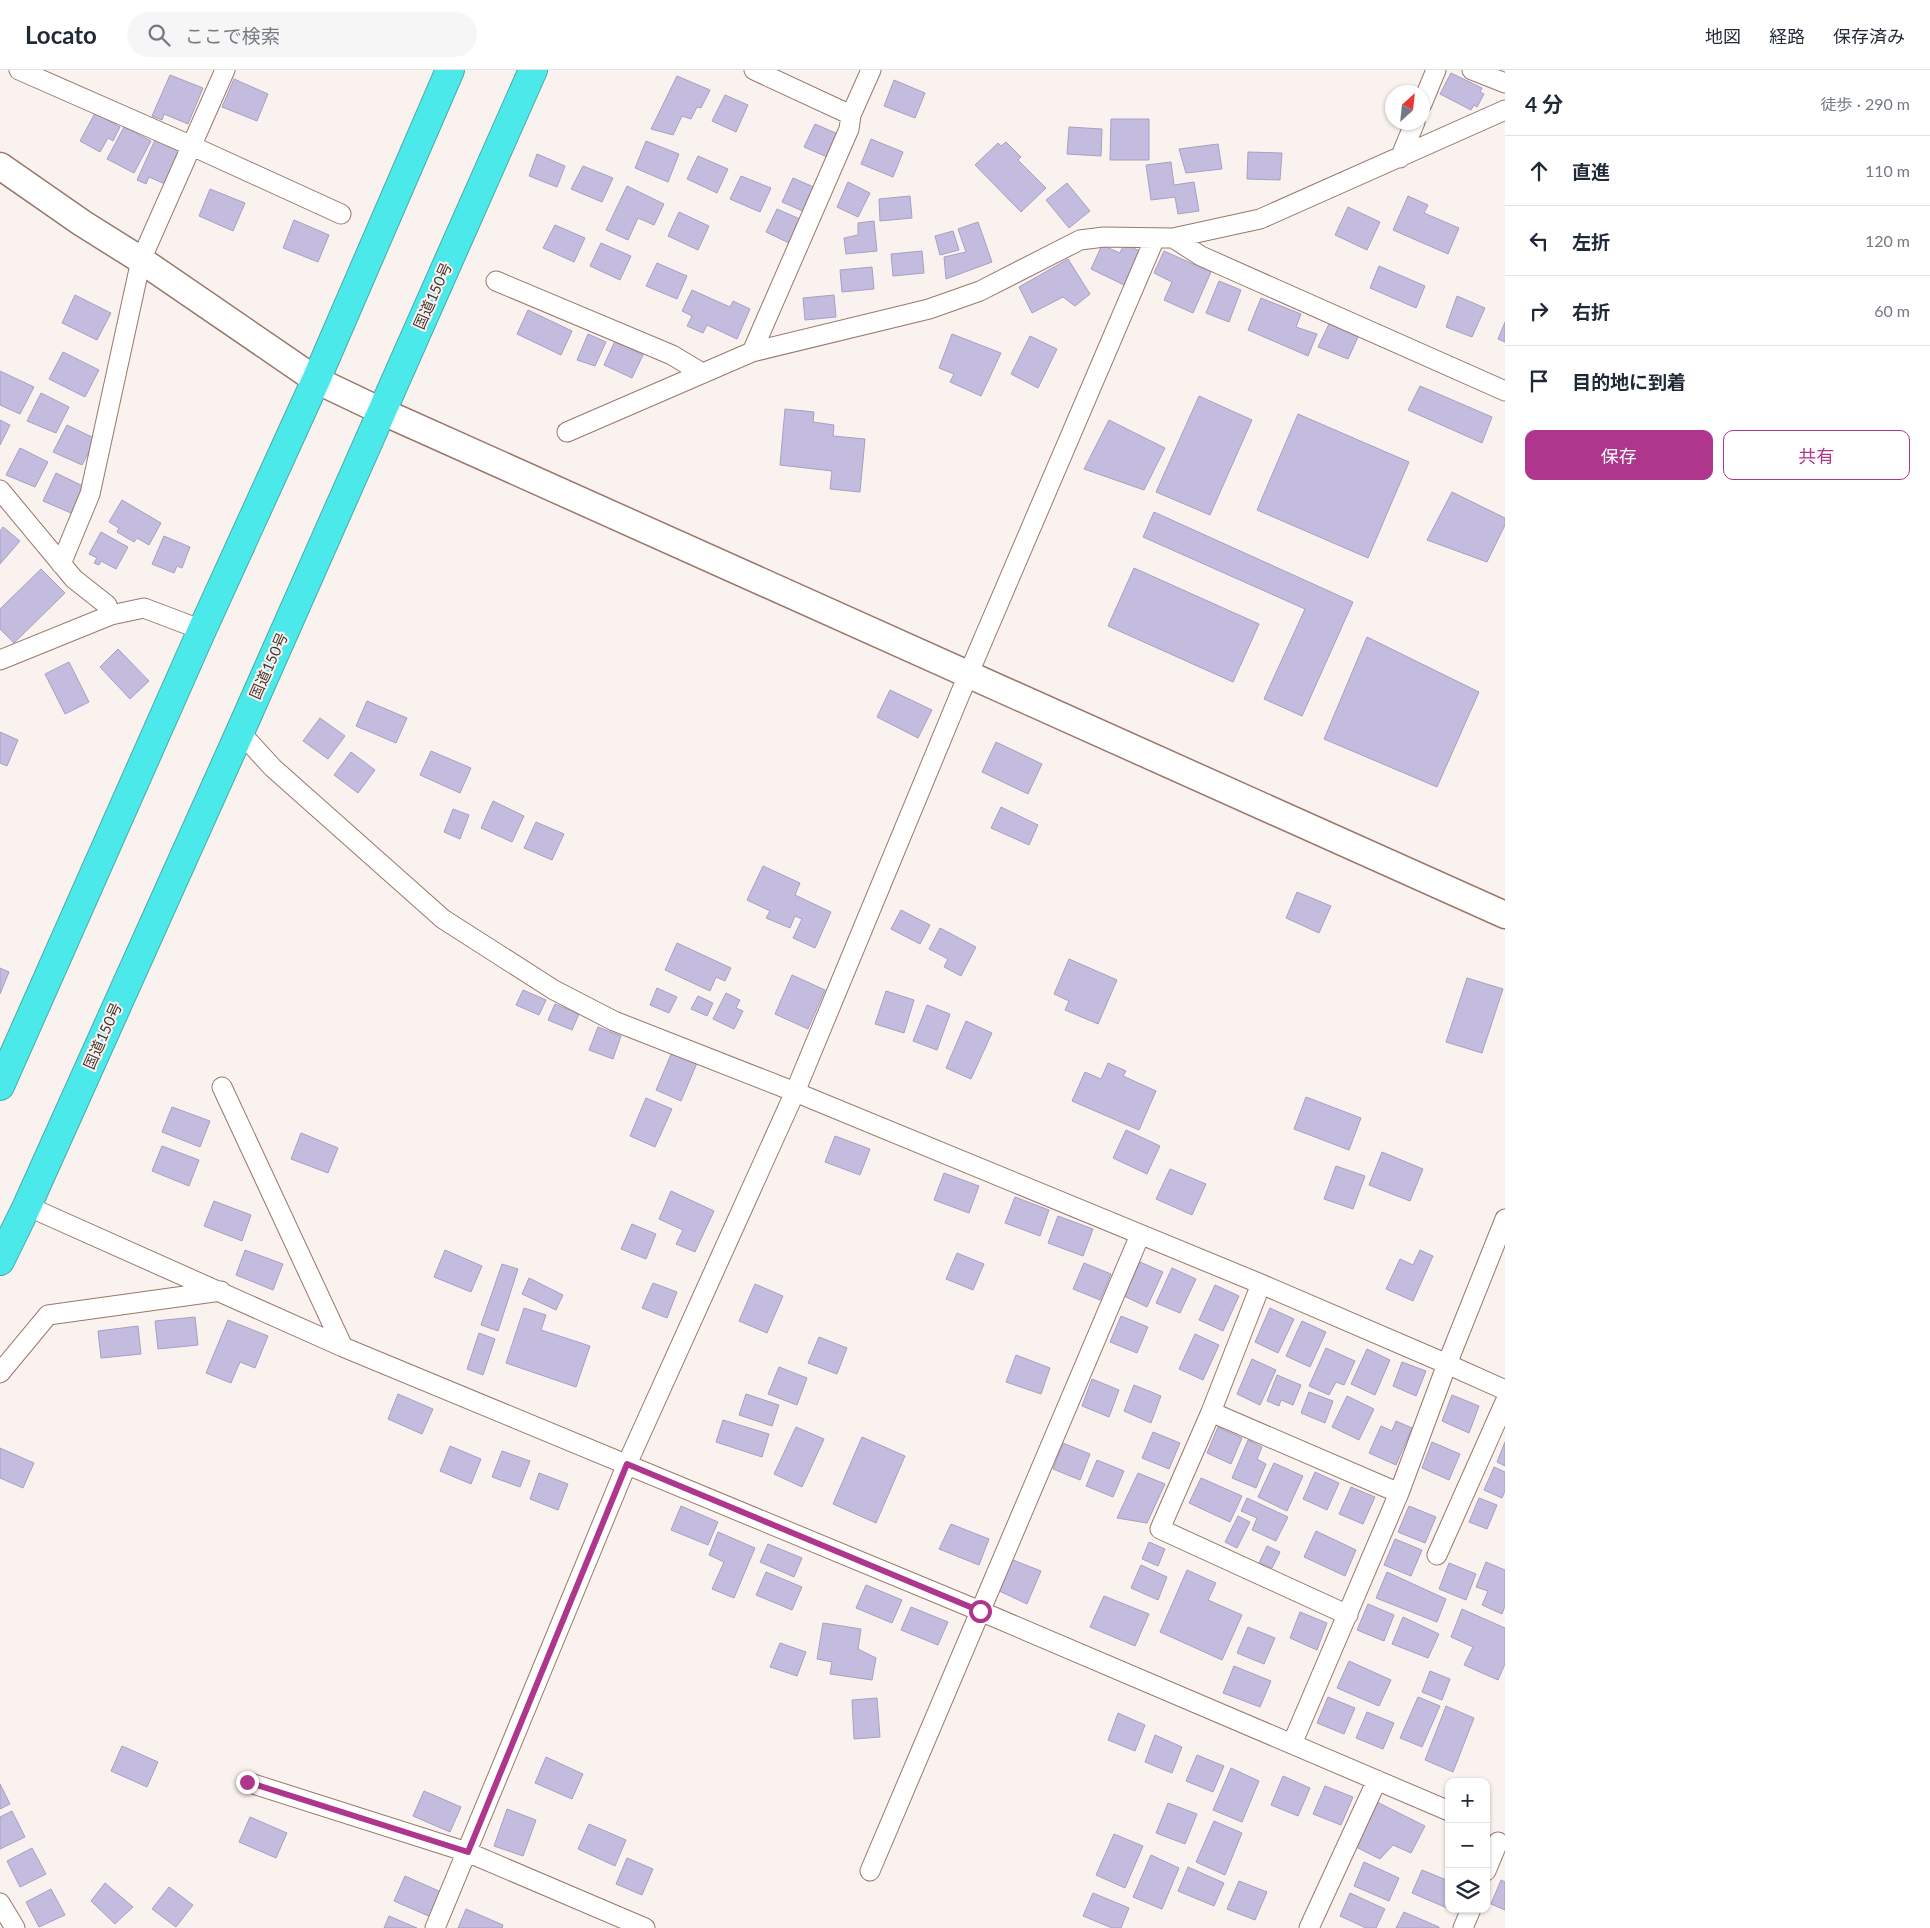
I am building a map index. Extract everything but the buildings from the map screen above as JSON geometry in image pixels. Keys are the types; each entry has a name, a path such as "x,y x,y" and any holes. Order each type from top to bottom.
{"highway":[{"path":"0,1086 202,630 316,380 450,70"},
{"name":"国道150号","path":"0,1261 27,1206 240,732 533,70"}],"street":[{"path":"19,70 340,214"},
{"path":"61,564 90,494 141,260 225,70"},
{"path":"754,70 851,115"},
{"path":"752,352 849,129 851,115 871,70"},
{"path":"1430,85 1436,70"},
{"path":"1472,70 1505,84"},
{"path":"568,432 752,352 929,309 980,291 1080,240 1104,237 1164,238 1260,219 1505,110"},
{"path":"1400,158 1412,130"},
{"path":"0,166 316,380 381,411 1505,915"},
{"path":"1164,238 1505,391"},
{"path":"435,1928 627,1464 795,1092 968,675 1164,238"},
{"path":"496,281 672,355 702,373"},
{"path":"0,490 74,579 106,604 111,614"},
{"path":"0,660 111,614 144,608 202,630"},
{"path":"240,732 288,781 443,919 554,990 614,1021 795,1092 1261,1284 1505,1390"},
{"path":"222,1086 344,1347"},
{"path":"27,1206 344,1347 980,1611 1445,1809"},
{"path":"1292,1744 1399,1493 1505,1219"},
{"path":"870,1871 1140,1235"},
{"path":"1261,1284 1211,1412 1160,1529 1348,1615"},
{"path":"0,1372 48,1315 220,1292"},
{"path":"1437,1555 1505,1402"},
{"path":"1211,1412 1399,1493"},
{"path":"1308,1928 1376,1780"},
{"path":"247,1782 468,1852 645,1928"},
{"path":"1487,1868 1496,1841"},
{"path":"0,1903 15,1928"},
{"path":"1463,1928 1469,1913"}],"route":[{"path":"247,1782 468,1852 627,1464 980,1611"}]}
